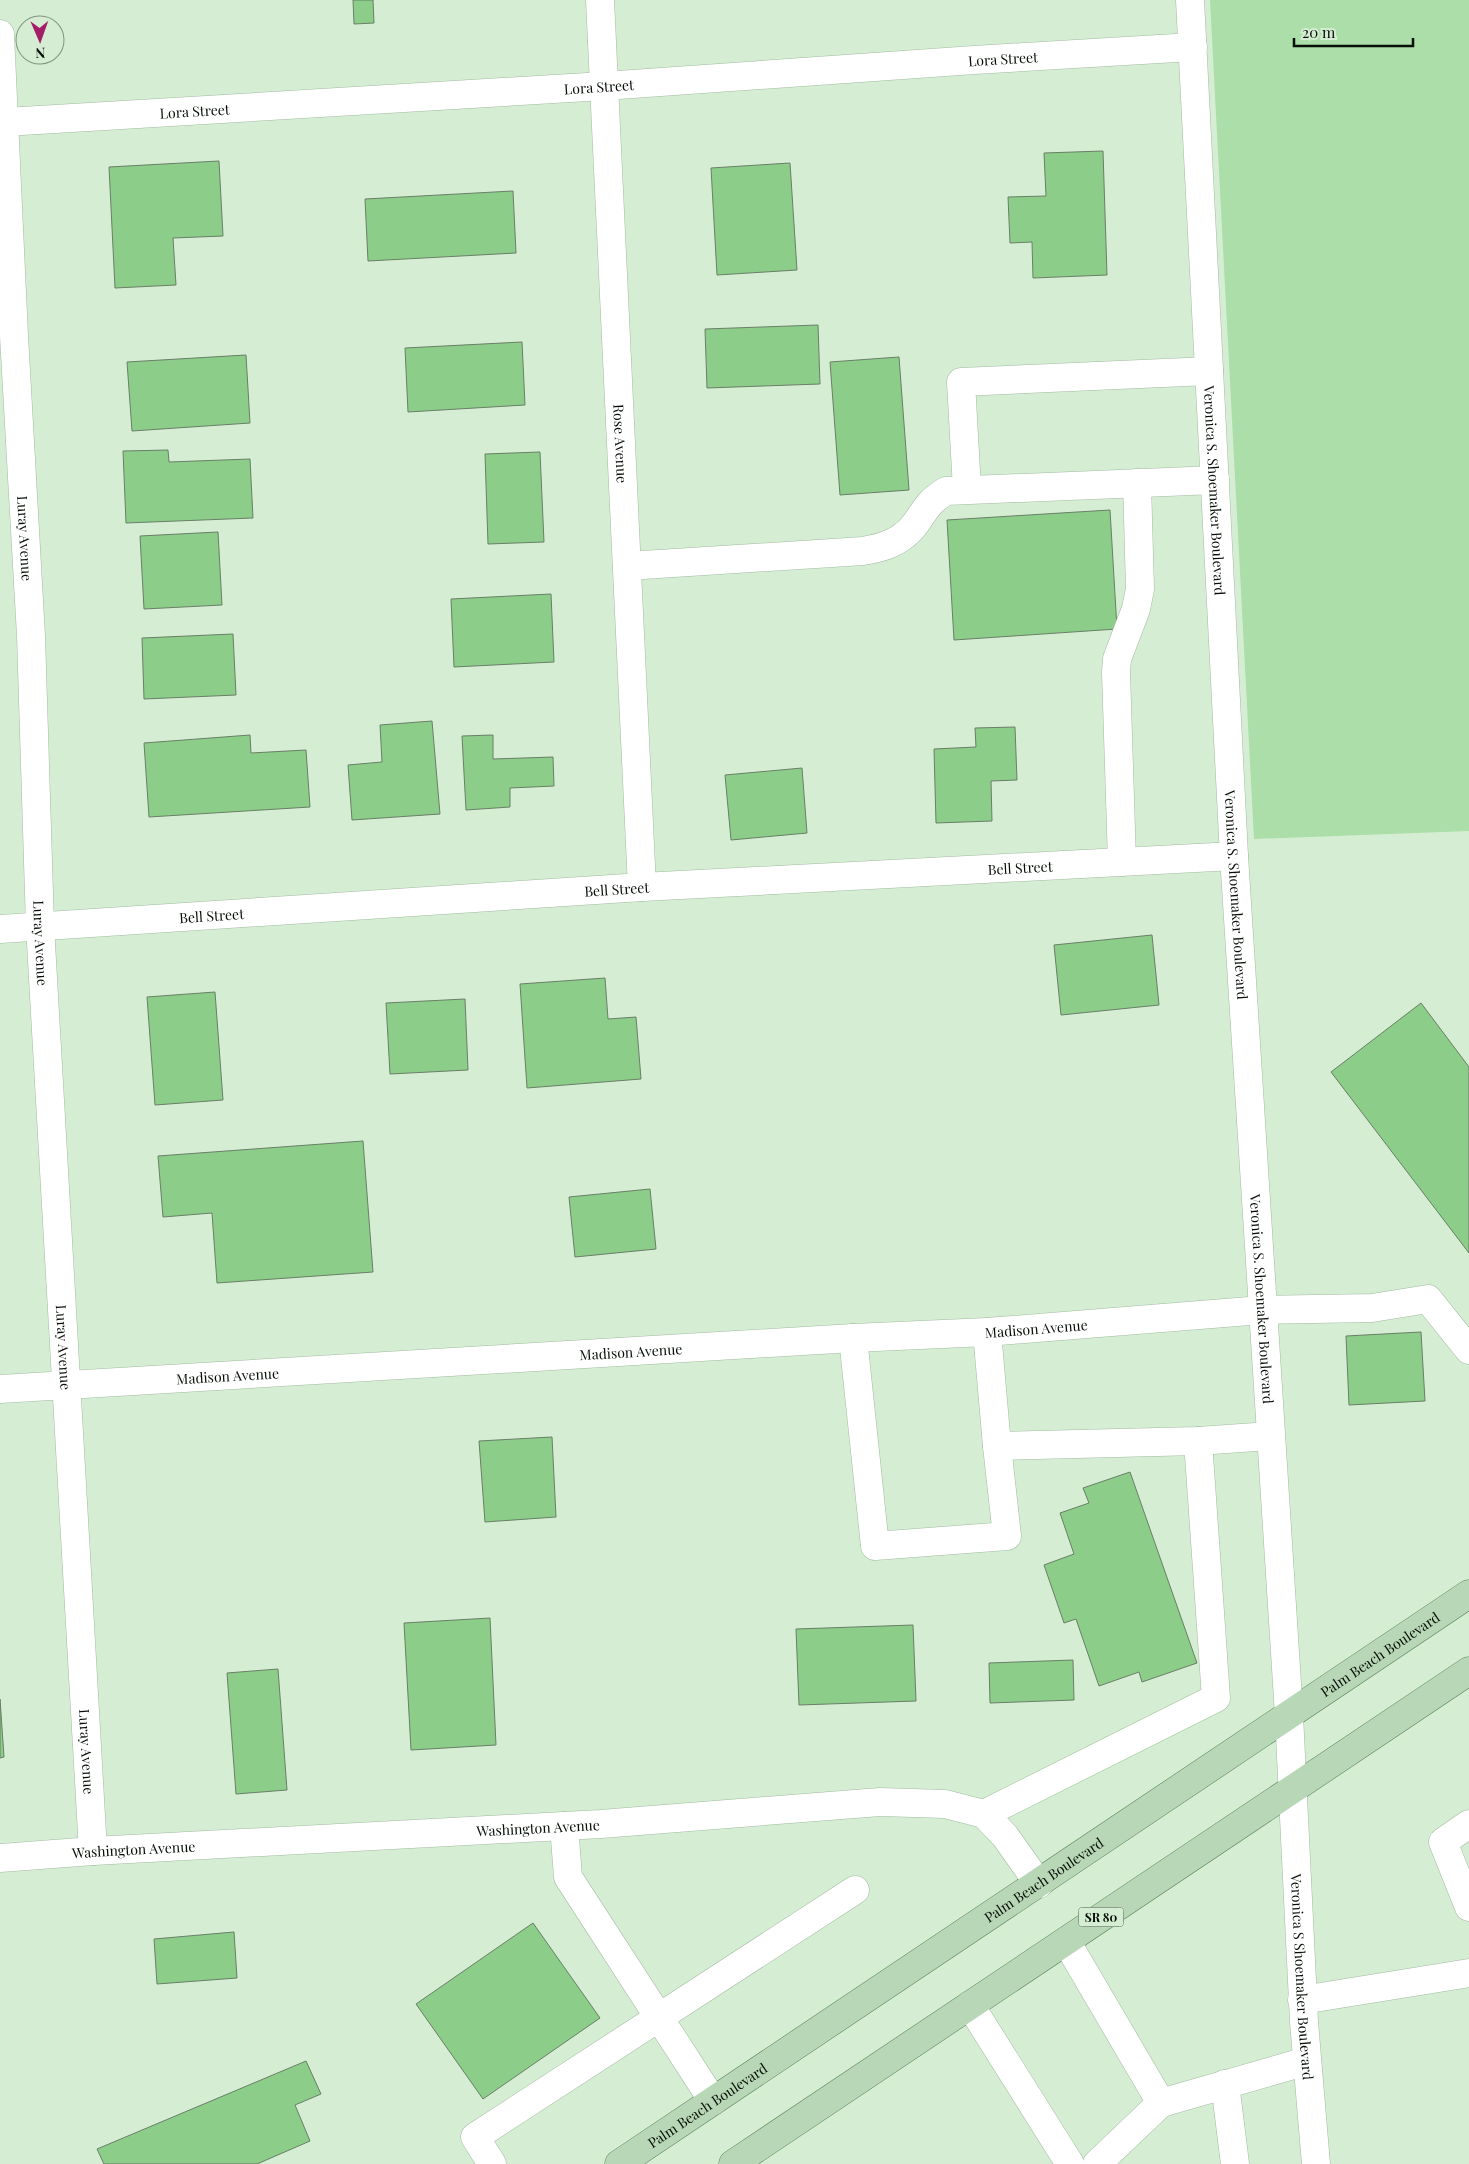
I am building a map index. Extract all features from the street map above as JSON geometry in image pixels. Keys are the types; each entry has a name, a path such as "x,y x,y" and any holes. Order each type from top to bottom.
{"main road":[{"name":"Palm Beach Boulevard","path":"619,2164 1469,1594"},
{"name":"SR 80","path":"733,2164 1469,1671"}],"street":[{"name":"Rose Avenue","path":"600,0 642,887"},
{"name":"Veronica S. Shoemaker Boulevard","path":"1190,0 1234,856 1289,1715 1292,1789"},
{"name":"Luray Avenue","path":"0,34 4,122 7,336 31,636 40,926 93,1851"},
{"name":"Lora Street","path":"4,122 604,86 1193,47"},
{"path":"967,489 961,382 1210,371"},
{"path":"627,566 863,551 884,548 911,529 925,507 946,491 1215,480"},
{"path":"1122,862 1116,672 1117,659 1136,609 1140,588 1137,483"},
{"name":"Bell Street","path":"0,929 642,887 1234,856"},
{"name":"Madison Avenue","path":"0,1389 853,1338 987,1332 1262,1310 1372,1308 1428,1299 1469,1350"},
{"path":"853,1338 875,1546 1006,1536 987,1332"},
{"path":"998,1446 1270,1436"},
{"path":"1039,1884 1005,1836 984,1814 1216,1698 1198,1440"},
{"name":"Veronica S Shoemaker Boulevard","path":"1292,1789 1302,2000 1316,2164"},
{"name":"Washington Avenue","path":"0,1858 93,1851 564,1826 880,1802 944,1804 984,1814"},
{"path":"1469,1824 1443,1842 1469,1907"},
{"path":"564,1826 568,1877 713,2102"},
{"path":"492,2164 475,2137 658,2016 855,1890"},
{"path":"1066,1941 1161,2103"},
{"path":"1302,2000 1469,1973"},
{"path":"970,2005 1070,2164"},
{"path":"1097,2164 1161,2103 1307,2061"},
{"path":"1225,2084 1235,2164"}],"green space":[{"path":"1210,0 1469,0 1469,831 1254,839"}],"building":[{"path":"353,0 373,0 374,23 354,24"},
{"path":"1103,151 1107,275 1033,278 1032,242 1010,243 1008,197 1046,196 1044,153"},
{"path":"219,161 223,236 173,238 176,285 115,288 109,167"},
{"path":"790,163 797,270 717,275 711,168"},
{"path":"513,191 516,253 368,261 365,199"},
{"path":"818,325 820,384 707,388 705,329"},
{"path":"522,342 525,405 408,412 405,348"},
{"path":"246,355 250,423 132,431 127,362"},
{"path":"899,357 909,490 840,495 830,362"},
{"path":"168,450 169,462 250,459 253,518 126,523 123,451"},
{"path":"540,452 544,542 488,544 485,454"},
{"path":"1110,510 1117,629 954,640 947,520"},
{"path":"218,532 222,605 144,609 140,536"},
{"path":"551,594 554,662 454,667 451,599"},
{"path":"233,634 236,695 144,699 142,638"},
{"path":"432,721 440,814 352,820 348,765 382,762 380,725"},
{"path":"1015,727 1017,780 991,781 992,821 936,823 934,749 976,747 975,728"},
{"path":"250,735 251,753 306,750 310,807 149,817 144,743"},
{"path":"493,735 493,759 553,757 554,786 510,788 510,807 466,810 462,736"},
{"path":"802,768 807,833 731,840 725,775"},
{"path":"1152,935 1159,1005 1061,1015 1054,945"},
{"path":"605,978 608,1019 636,1017 641,1079 527,1088 520,984"},
{"path":"215,992 223,1100 155,1105 147,997"},
{"path":"465,999 468,1070 390,1074 386,1003"},
{"path":"1421,1003 1469,1067 1469,1253 1331,1072"},
{"path":"363,1141 373,1272 217,1283 212,1213 163,1217 158,1156"},
{"path":"650,1189 656,1249 575,1257 569,1197"},
{"path":"1421,1332 1425,1401 1349,1405 1346,1336"},
{"path":"552,1437 556,1517 485,1522 479,1441"},
{"path":"1130,1472 1197,1663 1142,1682 1139,1672 1099,1686 1076,1619 1064,1623 1044,1565 1074,1554 1060,1513 1089,1503 1083,1488"},
{"path":"490,1618 496,1745 411,1750 404,1623"},
{"path":"913,1625 916,1701 799,1705 796,1629"},
{"path":"1073,1660 1074,1700 990,1703 989,1663"},
{"path":"278,1669 287,1790 236,1794 227,1673"},
{"path":"0,1699 4,1757 0,1758"},
{"path":"533,1923 600,2018 483,2099 416,2004"},
{"path":"234,1932 237,1978 157,1984 154,1939"},
{"path":"306,2061 321,2094 295,2105 310,2141 257,2164 104,2164 97,2149"}]}
